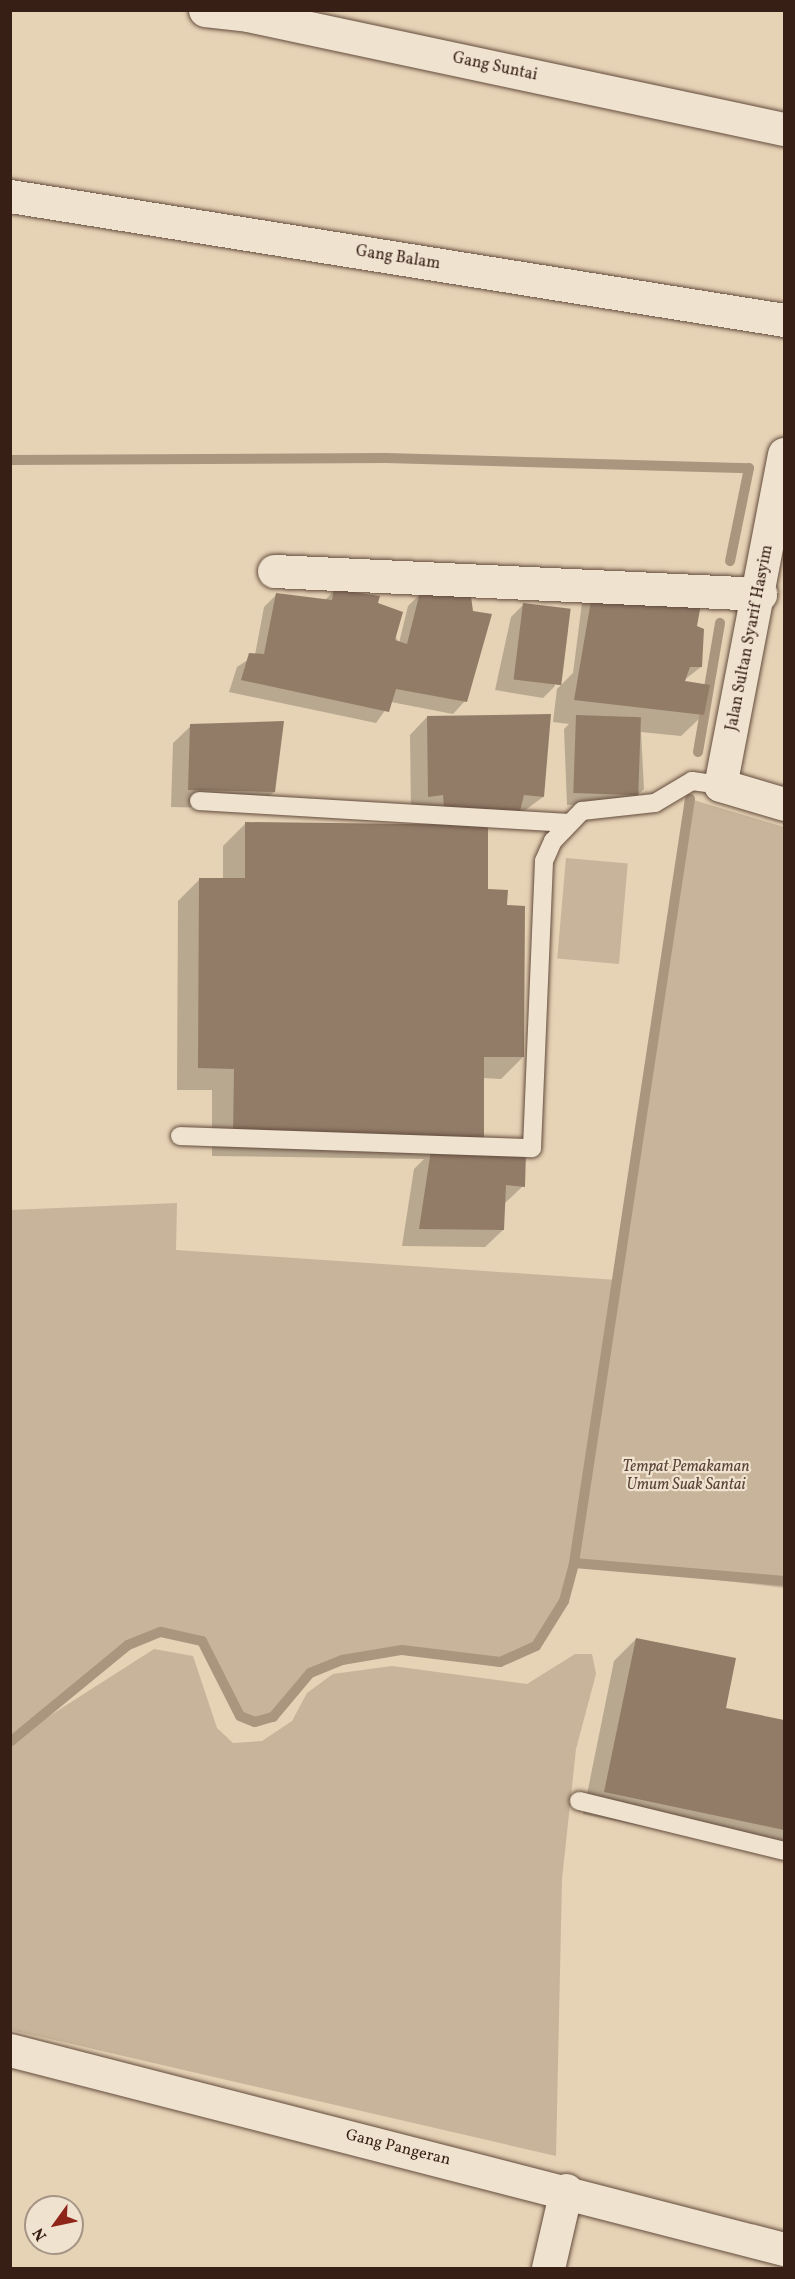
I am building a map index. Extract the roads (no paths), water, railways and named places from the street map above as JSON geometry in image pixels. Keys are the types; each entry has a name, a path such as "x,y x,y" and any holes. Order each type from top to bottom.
{"street":[{"name":"Gang Suntai","path":"206,10 249,15 784,129"},
{"name":"Gang Balam","path":"10,196 784,320"},
{"name":"Jalan Sultan Syarif Hasyim","path":"720,785 760,594 784,454"},
{"path":"274,571 760,594"},
{"path":"720,785 784,804"},
{"name":"Gang Pangeran","path":"10,2050 566,2190 784,2249"},
{"path":"548,2268 566,2190"}],"lane":[{"path":"180,1136 532,1148 544,861 568,823 582,811 655,803 692,781 720,785"},
{"path":"199,801 568,823"},
{"path":"579,1801 784,1851"}],"waterway":[{"path":"10,460 386,458 749,468 730,561"},
{"path":"698,752 720,623"},
{"path":"574,1563 690,799"},
{"path":"10,1742 128,1645 161,1632 202,1641 240,1716 255,1722 273,1717 310,1673 342,1660 402,1650 500,1662 536,1646 564,1601 574,1563 784,1581"}],"park label":[{"name":"Tempat Pemakaman Umum Suak Santai","path":"686,1476"}]}
